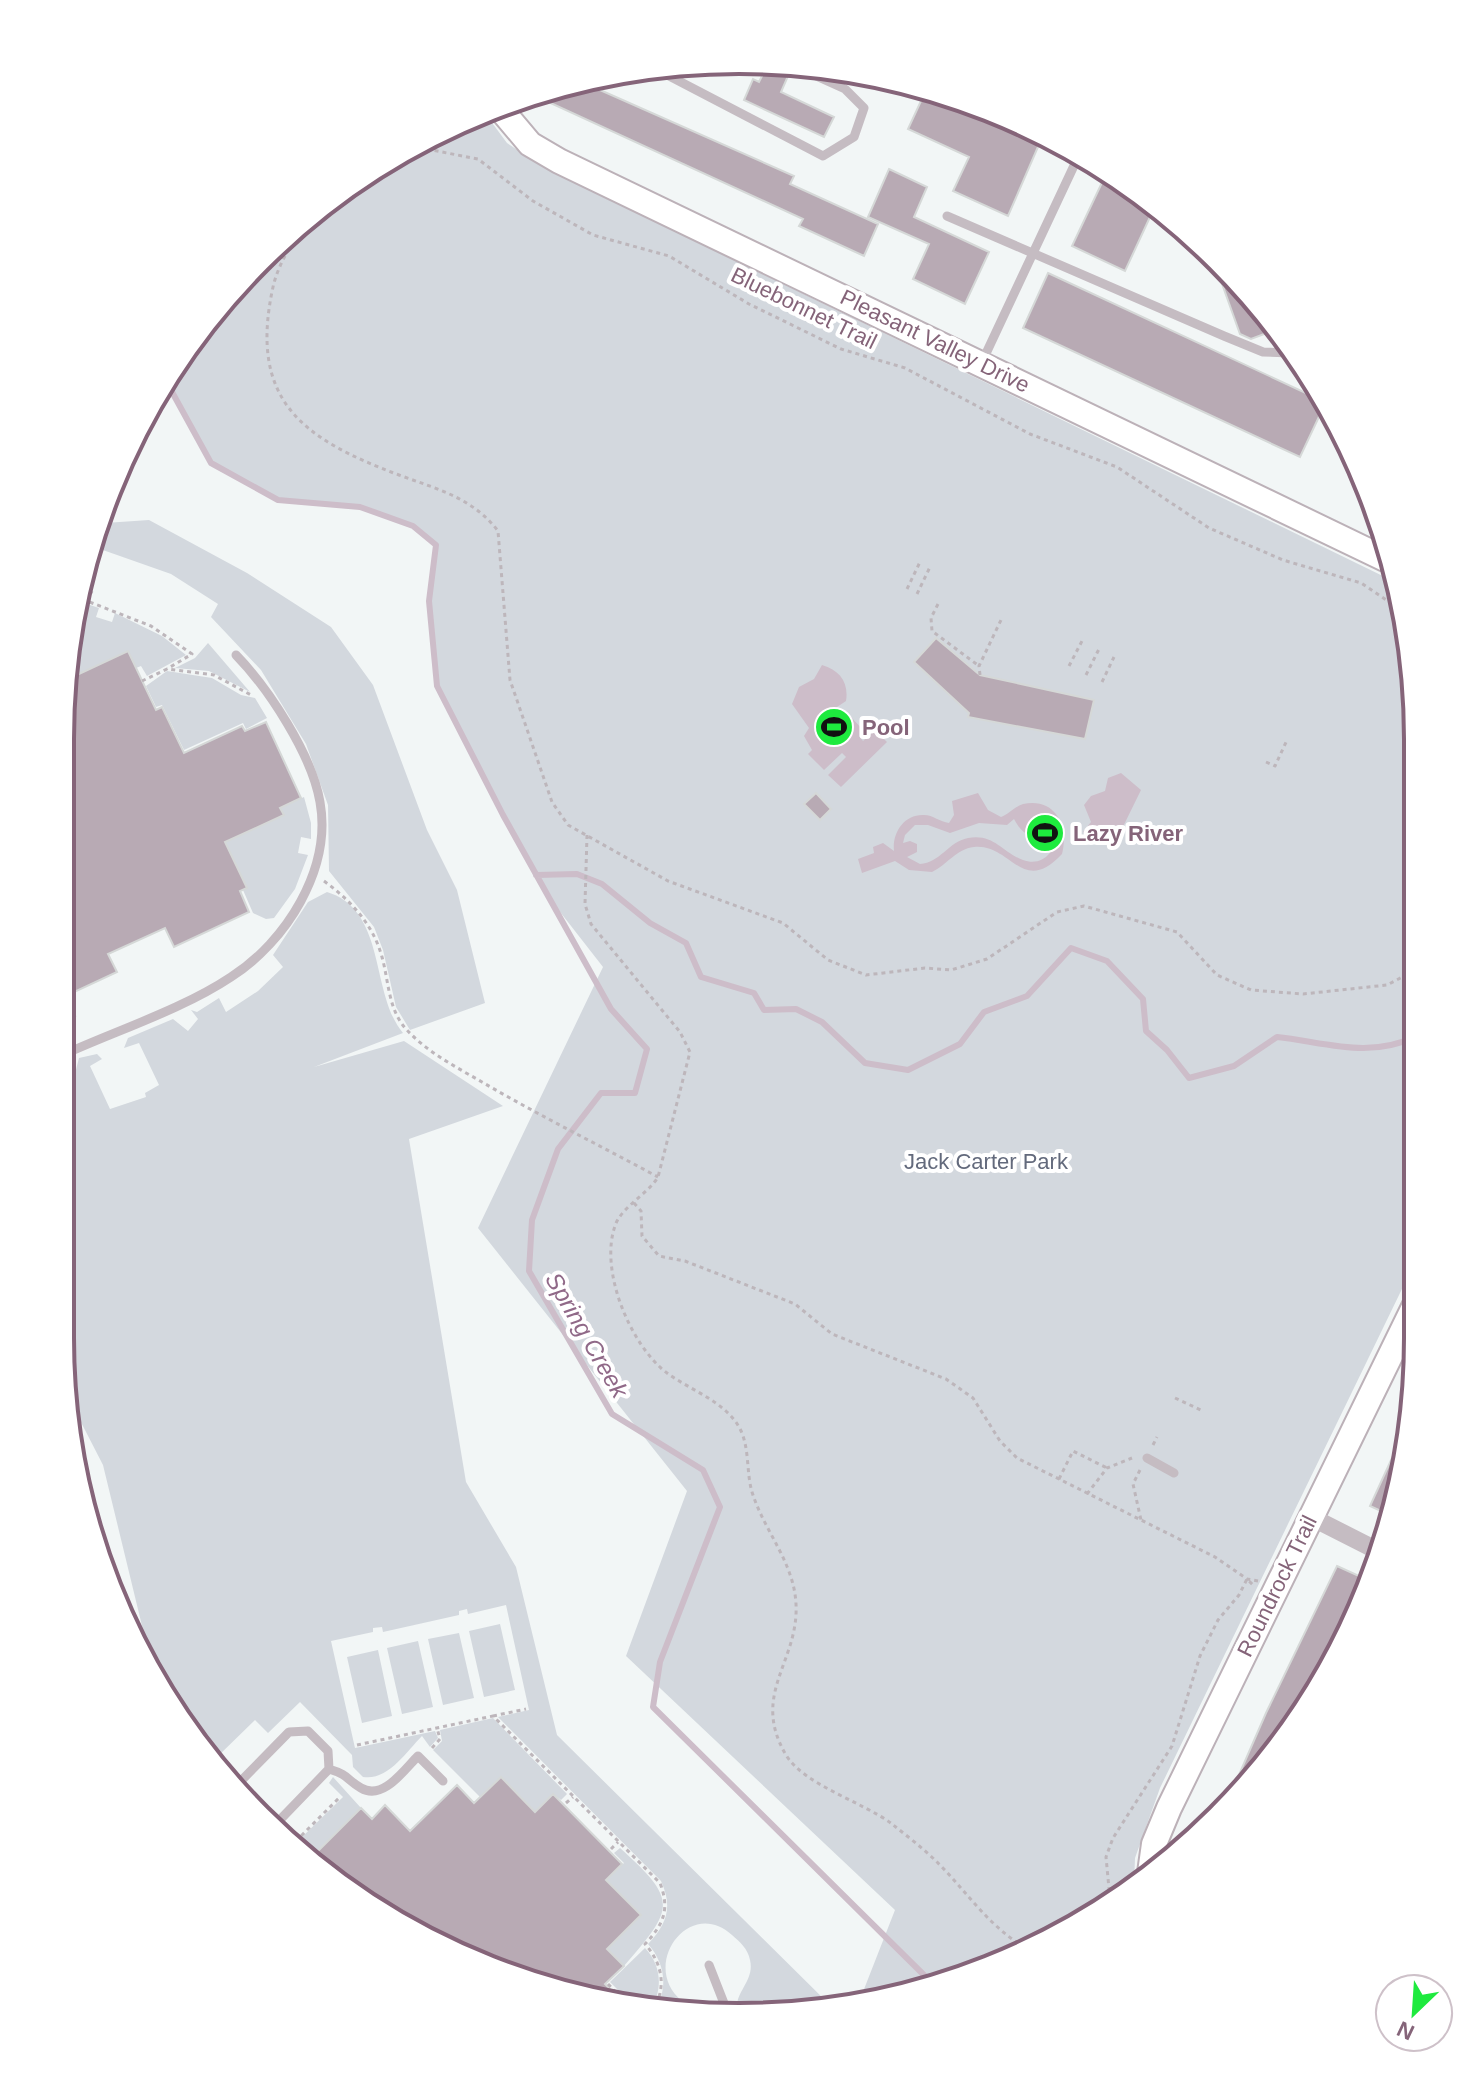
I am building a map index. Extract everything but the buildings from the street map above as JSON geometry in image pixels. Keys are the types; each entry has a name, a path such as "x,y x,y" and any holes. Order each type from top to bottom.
{"street":[{"name":"Pleasant Valley Drive","path":"507,116 530,144 559,161 1378,555"},
{"name":"Roundrock Trail","path":"1152,1859 1154,1844 1169,1808 1404,1327"},
{"path":"1311,1517 1370,1547"}],"lane":[{"path":"672,78 823,156 854,137 864,108 845,89 825,80"},
{"path":"981,363 1074,165"},
{"path":"947,216 1263,352 1280,353"},
{"path":"74,1050 231,978 268,949 296,910 313,875 321,839 320,802 309,768 280,711 236,655"},
{"path":"1147,1458 1174,1473"},
{"path":"242,1780 289,1732 308,1731 328,1751 329,1769 281,1819"},
{"path":"329,1769 347,1774 361,1788 383,1790 418,1756 443,1781"},
{"path":"709,1965 724,2003"}],"path":[{"name":"Bluebonnet Trail","path":"432,150 478,159 533,201 582,230 669,256 749,304 841,349 905,368 1030,434 1117,467 1209,528 1283,560 1361,583 1389,602"},
{"path":"289,251 273,284 266,336 274,378 282,398 315,437 347,455 462,498 485,514 498,531 510,680 552,802 568,825 668,881 783,923 828,960 866,975 925,968 951,970 987,959 1057,912 1084,906 1177,932 1217,975 1251,990 1303,994 1387,985 1404,976"},
{"path":"907,589 920,562"},
{"path":"917,594 930,567"},
{"path":"89,602 151,626 192,654 142,681"},
{"path":"938,604 931,618 932,631 979,666"},
{"path":"980,675 979,666 1001,620"},
{"path":"1069,666 1082,641"},
{"path":"1086,675 1099,649"},
{"path":"1102,682 1114,657"},
{"path":"167,669 214,675 251,695"},
{"path":"1266,762 1275,766 1287,740"},
{"path":"587,835 585,904 591,924 680,1032 690,1052 658,1177 649,1192 634,1203 615,1226 613,1272 619,1300 633,1335 665,1372 717,1404 740,1428 751,1488 761,1519 792,1576 796,1606 793,1637 776,1681 770,1708 777,1739 789,1759 808,1776 890,1823 937,1862 993,1926 1017,1941"},
{"path":"313,875 345,896 372,930 382,956 395,1014 406,1030 437,1054 534,1114 658,1177"},
{"path":"634,1203 641,1211 642,1236 659,1256 685,1261 795,1304 832,1334 946,1379 973,1398 1000,1441 1017,1458 1215,1557 1256,1587"},
{"path":"1175,1398 1203,1411"},
{"path":"1141,1520 1133,1484 1157,1437"},
{"path":"1059,1479 1073,1451 1107,1468"},
{"path":"1087,1494 1107,1468 1140,1455 1147,1458"},
{"path":"1247,1579 1259,1581"},
{"path":"1109,1890 1106,1857 1113,1838 1172,1746 1200,1656 1218,1620 1239,1595 1247,1579"},
{"path":"357,1745 526,1709"},
{"path":"493,1716 660,1883 665,1897 663,1922 645,1944 657,1961 661,1975 658,1998"},
{"path":"431,1748 440,1739 437,1728"},
{"path":"300,1837 340,1797"},
{"path":"566,1803 573,1797"},
{"path":"611,1849 618,1842"},
{"path":"608,1984 615,1991"}],"green space":[{"name":"Jack Carter Park","path":"492,122 507,143 545,168 1383,576 1403,696 1404,1285 1160,1788 1135,1858 1134,1873 1072,1914 953,1968 863,1991 895,1910 626,1656 687,1491 478,1228 603,967 550,899 437,686 429,601 436,545 413,526 360,507 278,500 211,463 172,392 211,334 269,269 334,211 407,163"},
{"path":"149,520 247,573 331,627 373,685 427,830 457,890 485,1003 410,1030 396,1007 383,950 374,927 329,871 328,805 306,744 261,670 211,617 218,604 171,574 102,550 110,523"},
{"path":"88,604 99,608 96,617 112,622 115,613 162,636 186,655 147,676 141,666 136,668 128,651 77,675"},
{"path":"208,643 250,692 209,671 175,668 195,658"},
{"path":"167,671 212,678 241,695 255,698 267,718 246,729 243,723 184,750 162,705 156,707 146,686"},
{"path":"304,797 311,823 311,839 301,837 298,853 308,855 295,889 274,918 266,919 253,913 243,890 247,887 225,842 283,815 280,808"},
{"path":"327,892 346,902 360,916 369,934 386,997 403,1033 314,1067 404,1041 503,1106 409,1139 466,1482 516,1567 557,1735 822,1997 737,2003 750,1974 747,1952 732,1935 716,1925 700,1924 686,1930 675,1940 668,1954 666,1970 670,1987 681,2000 661,1998 663,1976 658,1959 648,1944 666,1915 667,1899 661,1881 498,1717 529,1710 506,1605 468,1614 467,1609 459,1611 459,1615 383,1632 382,1627 373,1628 373,1632 331,1641 355,1748 435,1731 438,1738 430,1747 422,1736 396,1764 381,1775 372,1777 363,1777 353,1767 352,1755 300,1702 268,1733 255,1720 220,1754 186,1707 144,1634 103,1465 79,1419 74,1338 74,1077 79,1058 97,1054 102,1059 90,1066 110,1109 146,1097 145,1093 159,1085 139,1043 124,1048 128,1038 173,1019 188,1031 198,1019 191,1010 197,1012 219,998 226,1012 258,991 283,967 273,955 308,902"},
{"path":"500,1624 515,1690 484,1697 469,1631"},
{"path":"459,1633 474,1698 443,1705 428,1639"},
{"path":"418,1641 433,1707 402,1714 387,1648"},
{"path":"378,1650 392,1716 362,1723 347,1657"},
{"path":"493,1718 567,1794 561,1800 553,1794 535,1812 501,1777 480,1797 433,1750 442,1741 440,1730"},
{"path":"333,1777 361,1808 317,1851 301,1838 343,1797 329,1783"},
{"path":"620,1848 653,1881 663,1905 653,1931 624,1966 607,1949 641,1915 606,1880 624,1863 614,1853"},
{"path":"645,1948 655,1962 659,1987 656,1997 620,1992 610,1982"}],"shaded area":[{"name":"Pool","path":"822,665 838,674 846,688 846,701 831,711 831,719 841,723 850,716 864,731 859,736 863,741 875,730 887,742 841,787 828,775 846,757 842,753 824,770 808,754 812,750 804,736 809,728 792,704 799,687 814,679"},
{"path":"1121,773 1141,790 1115,843 1107,839 1092,844 1083,832 1091,822 1084,805 1091,796 1105,791 1108,778"},
{"name":"Lazy River","path":"978,793 988,810 1001,817 1023,804 1044,805 1058,816 1061,824 1064,834 1062,854 1048,866 1026,870 998,852 974,847 962,851 932,872 909,870 895,861 862,873 858,859 874,853 873,847 883,843 894,851 897,831 905,821 927,815 949,823 954,815 952,801","holes":["1014,819 1031,836 1056,834 1054,847 1042,860 1023,860 992,841 977,837 961,840 933,860 920,864 907,857 917,852 917,844 910,841 903,843 905,835 915,825 928,825 950,833 979,823 1007,825"]}],"waterway":[{"name":"Spring Creek","path":"172,392 211,463 278,500 360,507 413,526 436,545 429,601 437,686 503,815 611,1009 647,1049 635,1093 601,1093 558,1149 532,1220 529,1271 612,1414 703,1470 720,1507 660,1662 653,1707 925,1976"},
{"path":"536,875 577,874 602,884 650,923 686,943 701,977 754,993 764,1010 796,1009 822,1022 865,1063 908,1070 960,1044 984,1012 1027,996 1071,948 1107,961 1143,999 1146,1031 1167,1050 1189,1078 1234,1066 1277,1037 1363,1048 1404,1041"}],"place":[{"name":"Pool","path":"834,727"},
{"name":"Lazy River","path":"1045,833"}]}
